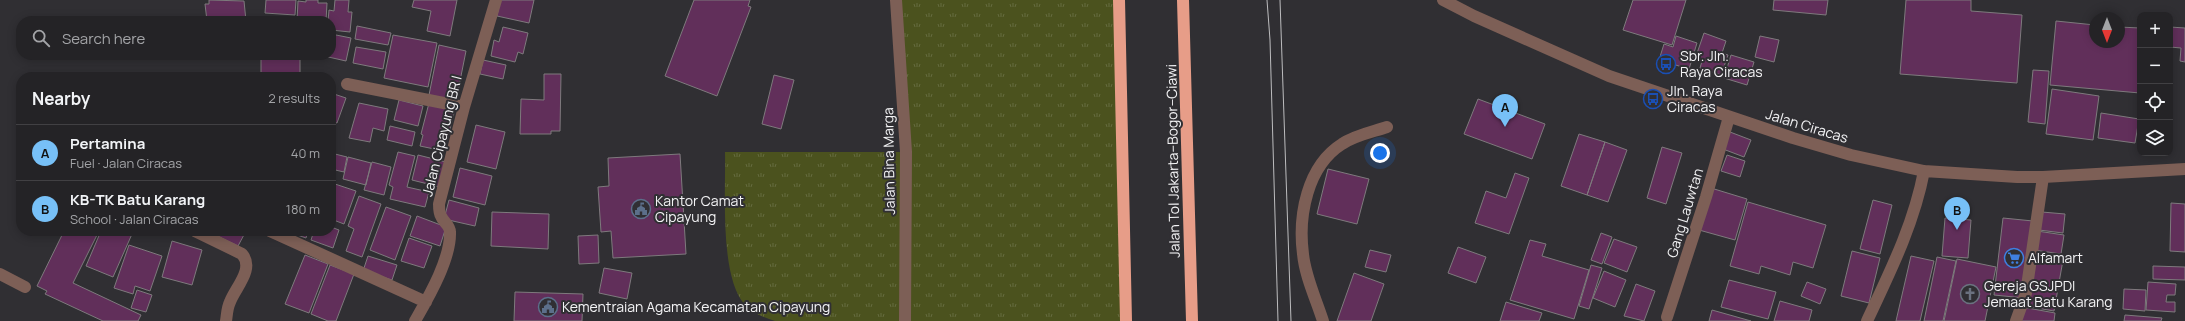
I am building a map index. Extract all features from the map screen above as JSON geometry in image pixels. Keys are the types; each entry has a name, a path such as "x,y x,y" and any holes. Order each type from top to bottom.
{"highway":[{"path":"1119,0 1126,321"},
{"name":"Jalan Tol Jakarta–Bogor–Ciawi","path":"1183,0 1192,321"}],"street":[{"name":"Jalan Cipayung BR I","path":"415,321 426,302 446,255 450,232 449,226 441,218 439,204 464,107 496,0"},
{"name":"Jalan Bina Marga","path":"896,0 906,152 905,321"},
{"name":"Jalan Ciracas","path":"1443,0 1474,16 1609,76 1729,117 1851,155 1924,170 2043,177 2185,169"},
{"path":"347,84 464,107"},
{"name":"Gang Lauwtan","path":"1667,317 1706,197 1729,117"},
{"path":"1323,321 1303,254 1302,225 1306,198 1314,176 1324,160 1341,144 1356,137 1387,127"},
{"path":"1867,321 1896,258 1919,198 1924,170"},
{"path":"2016,321 2026,293 2043,177"},
{"path":"205,236 242,254 246,259 247,266 230,302 226,321"},
{"path":"281,236 426,302"},
{"path":"0,274 25,287"}],"green space":[{"path":"896,0 1119,0 1126,321 775,321 755,313 745,305 737,292 731,274 728,254 725,210 725,152 906,152"}],"building":[{"path":"209,0 244,1 246,16 206,16 205,4 209,4"},
{"path":"266,0 296,0 295,15 265,13"},
{"path":"306,0 318,0 318,3 327,3 326,16 297,16 298,1 306,2"},
{"path":"335,0 349,0 348,12 352,12 350,32 336,31 336,16 328,16 329,10 334,11"},
{"path":"414,0 457,0 450,36 427,31 431,11 412,7"},
{"path":"500,0 534,0 529,23 497,16"},
{"path":"694,0 750,0 748,6 751,7 717,96 665,76"},
{"path":"1633,0 1686,0 1672,45 1623,30"},
{"path":"1774,0 1828,0 1826,15 1773,10"},
{"path":"1906,0 1971,0 1971,11 2022,15 2017,83 1900,74"},
{"path":"2056,21 2089,24 2089,48 2125,48 2125,27 2137,28 2137,93 2050,85"},
{"path":"357,26 391,33 388,45 355,39"},
{"path":"503,27 528,33 523,54 518,52 515,62 491,56 494,40 499,42"},
{"path":"2173,27 2185,28 2185,62 2180,61 2181,48 2173,47"},
{"path":"1704,33 1726,41 1722,53 1728,55 1721,75 1700,68 1702,61 1695,59"},
{"path":"336,35 351,38 346,61 336,59"},
{"path":"393,35 437,43 428,87 384,78"},
{"path":"1676,36 1697,43 1689,69 1659,60 1664,44 1673,47"},
{"path":"1760,36 1779,40 1774,62 1755,57"},
{"path":"439,45 466,51 456,101 429,95"},
{"path":"356,47 386,52 383,69 353,63"},
{"path":"1731,55 1754,62 1747,85 1724,78"},
{"path":"261,60 300,60 300,72 261,72"},
{"path":"483,60 506,65 503,79 480,74"},
{"path":"2033,70 2049,71 2045,124 2028,122"},
{"path":"544,74 561,74 560,131 551,131 551,134 520,134 521,99 544,100"},
{"path":"774,75 794,80 781,129 762,124"},
{"path":"2052,89 2099,96 2093,140 2046,134"},
{"path":"336,95 346,98 336,123"},
{"path":"1478,99 1545,124 1532,159 1464,134"},
{"path":"399,100 423,106 418,126 394,120"},
{"path":"359,103 388,109 384,131 373,128 370,142 349,138"},
{"path":"429,103 455,109 447,141 441,139 439,150 420,146 423,135 421,134"},
{"path":"2101,113 2137,119 2135,143 2098,138"},
{"path":"476,125 505,132 496,169 467,162"},
{"path":"390,126 415,132 412,146 387,140"},
{"path":"1730,132 1751,140 1744,157 1723,149"},
{"path":"1579,134 1605,142 1587,195 1561,186"},
{"path":"1605,142 1627,150 1608,202 1587,195"},
{"path":"1662,147 1682,153 1666,204 1647,198"},
{"path":"398,152 415,156 407,187 429,192 425,207 390,199 393,187 389,185"},
{"path":"336,154 347,157 344,172 336,170"},
{"name":"Kantor Camat Cipayung","path":"680,154 686,254 613,258 611,231 601,232 598,187 609,186 608,158"},
{"path":"418,155 446,162 440,187 412,180"},
{"path":"1727,155 1745,161 1740,177 1721,171"},
{"path":"348,157 371,163 366,185 343,179"},
{"path":"372,162 391,167 384,195 364,190"},
{"path":"460,168 492,176 485,205 453,197"},
{"path":"1328,169 1369,179 1357,224 1317,214"},
{"path":"1515,173 1529,178 1509,234 1475,223 1486,191 1506,198"},
{"path":"336,184 356,191 344,224 336,221"},
{"path":"1711,188 1747,199 1735,240 1699,230"},
{"path":"359,196 381,204 362,257 346,251 354,229 348,226"},
{"path":"449,200 479,208 475,226 444,219"},
{"path":"1873,200 1892,205 1880,254 1860,249"},
{"path":"1748,202 1826,225 1813,268 1793,262 1790,275 1761,266 1759,274 1730,266"},
{"path":"2171,203 2185,204 2185,252 2170,251"},
{"path":"386,207 411,216 395,260 370,250"},
{"path":"492,212 549,214 548,249 491,246"},
{"path":"2042,212 2065,214 2063,233 2039,230"},
{"path":"417,216 446,227 440,246 410,236"},
{"path":"1945,218 1971,220 1968,258 1942,256"},
{"name":"Alfamart","path":"2003,218 2033,221 2024,298 1994,295"},
{"path":"336,229 339,230 333,248 311,240 312,236 336,236"},
{"path":"2037,231 2064,235 2061,254 2034,250"},
{"path":"1601,233 1612,237 1602,264 1591,260"},
{"path":"598,235 599,263 579,264 578,236"},
{"path":"62,236 96,236 73,283 141,315 138,321 103,321 45,294 47,291 37,286"},
{"path":"99,236 131,236 113,277 86,266"},
{"path":"217,236 243,236 238,246"},
{"path":"409,238 432,246 424,268 401,261"},
{"path":"1614,239 1637,247 1627,272 1604,263"},
{"path":"1530,240 1546,244 1542,256 1589,270 1574,319 1510,300"},
{"path":"172,241 202,250 192,285 162,277"},
{"path":"129,245 162,256 150,291 135,286 133,294 114,288"},
{"path":"1458,247 1486,257 1476,283 1448,273"},
{"path":"1370,250 1391,255 1386,272 1365,267"},
{"path":"1852,251 1880,258 1869,303 1841,296"},
{"path":"305,255 328,264 309,313 285,304"},
{"path":"2034,255 2063,260 2054,311 2025,306"},
{"path":"368,256 397,265 392,280 363,271"},
{"path":"1911,256 1934,261 1920,321 1896,321"},
{"path":"1937,257 1956,261 1943,321 1924,321"},
{"name":"Gereja GSJPDI Jemaat Batu Karang","path":"1957,259 1996,267 1985,321 1944,321"},
{"path":"330,265 354,274 336,321 328,321 311,314"},
{"path":"1591,265 1602,268 1589,309 1579,306"},
{"path":"2153,266 2185,267 2185,280 2153,279"},
{"path":"604,268 632,273 627,299 599,293"},
{"path":"1604,271 1626,280 1615,307 1593,298"},
{"path":"1354,273 1384,284 1371,321 1337,321"},
{"path":"1729,280 1776,292 1768,319 1721,307"},
{"path":"1807,282 1826,289 1820,304 1801,296"},
{"path":"2148,282 2176,284 2175,295 2167,295 2166,302 2175,302 2175,312 2146,310"},
{"path":"1636,284 1655,291 1644,321 1624,316"},
{"path":"2124,289 2146,290 2145,311 2123,309"},
{"path":"137,290 152,295 146,312 131,308"},
{"name":"Kementraian Agama Kecamatan Cipayung","path":"515,292 583,294 582,321 514,321"},
{"path":"1780,301 1812,310 1809,321 1774,321"},
{"path":"1506,302 1542,313 1539,321 1500,321"},
{"path":"2022,307 2055,313 2054,321 2020,321"},
{"path":"1712,310 1751,321 1709,321"},
{"path":"2125,315 2162,318 2161,321 2124,321"}],"tram line":[{"path":"1267,0 1270,40 1278,321"},
{"path":"1280,0 1291,321"}],"place":[{"name":"Sbr. Jln. Raya Ciracas","path":"1666,64"},
{"name":"Jln. Raya Ciracas","path":"1653,99"},
{"name":"Pertamina","path":"1505,127"},
{"name":"Kantor Camat Cipayung","path":"641,209"},
{"name":"KB-TK Batu Karang","path":"1957,230"},
{"name":"Alfamart","path":"2014,258"},
{"name":"Gereja GSJPDI Jemaat Batu Karang","path":"1970,294"},
{"name":"Kementraian Agama Kecamatan Cipayung","path":"548,307"}]}
